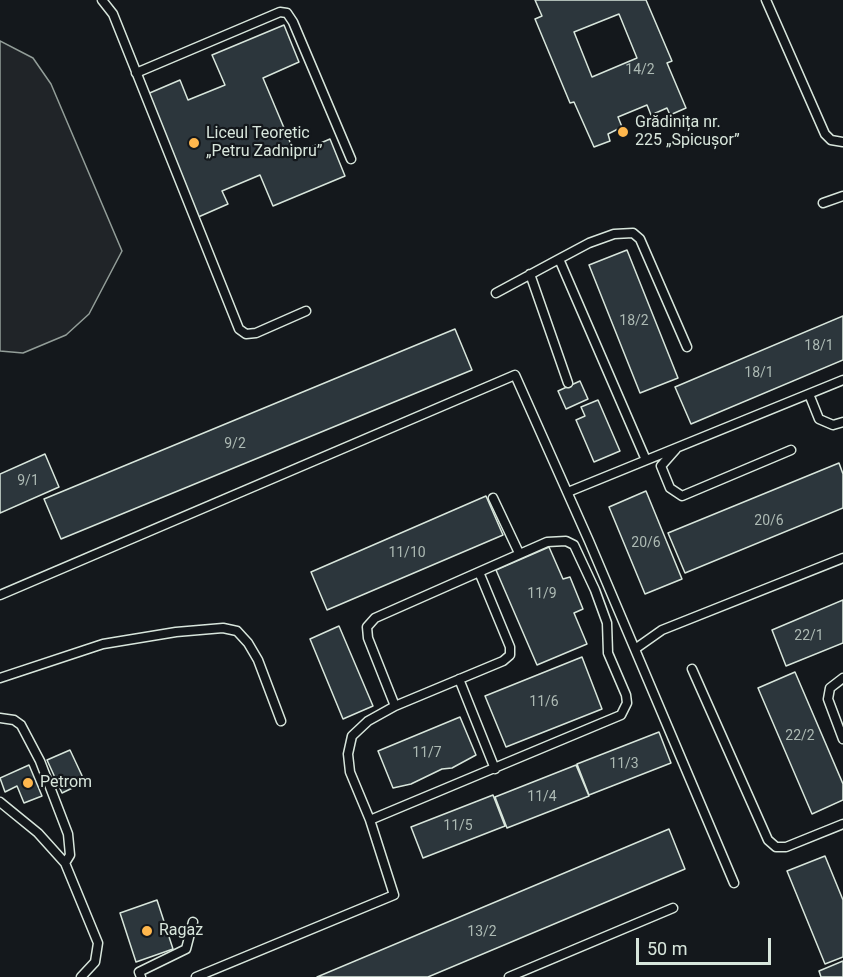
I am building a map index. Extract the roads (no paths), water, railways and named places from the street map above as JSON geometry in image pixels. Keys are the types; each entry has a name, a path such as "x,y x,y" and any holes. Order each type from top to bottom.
{"lane":[{"path":"102,0 113,14 239,329 246,334 256,333 306,311"},
{"path":"766,0 819,122 831,140"},
{"path":"136,73 280,12 287,13 293,22 351,159"},
{"path":"831,140 843,135"},
{"path":"831,140 843,141"},
{"path":"823,202 843,196"},
{"path":"496,293 589,243 614,234 633,234 640,239 687,347"},
{"path":"559,259 646,460"},
{"path":"530,274 568,383"},
{"path":"0,595 515,375 568,492 734,883"},
{"path":"568,492 843,380"},
{"path":"808,394 819,419 833,425 843,422"},
{"path":"678,446 661,466 670,488 682,496 791,450"},
{"path":"493,498 519,553"},
{"path":"370,820 621,715 627,703 608,653 607,623 578,551 566,541 555,540 519,553 375,618 367,627 368,638 395,706"},
{"path":"635,649 662,630 843,558"},
{"path":"196,977 394,895 370,820 350,772 348,746 352,736 368,721 395,706 503,661 510,655 510,647 479,572"},
{"path":"0,678 102,644 176,632 223,628 237,631 248,643 258,660 281,721"},
{"path":"692,669 768,840 776,847 786,847 843,824"},
{"path":"843,678 830,688 828,699 843,739"},
{"path":"459,679 495,769"},
{"path":"0,718 14,720 21,725 40,762 68,834 70,855 65,862"},
{"path":"0,802 38,833 65,862 98,943 95,962 81,977"},
{"path":"509,977 673,908"},
{"path":"141,977 139,972 186,949 192,922"}],"place":[{"name":"Grădinița nr. 225 „Spicușor”","path":"623,132"},
{"name":"Liceul Teoretic „Petru Zadnipru”","path":"194,143"},
{"name":"Petrom","path":"28,783"},
{"name":"Ragaz","path":"147,931"}]}
